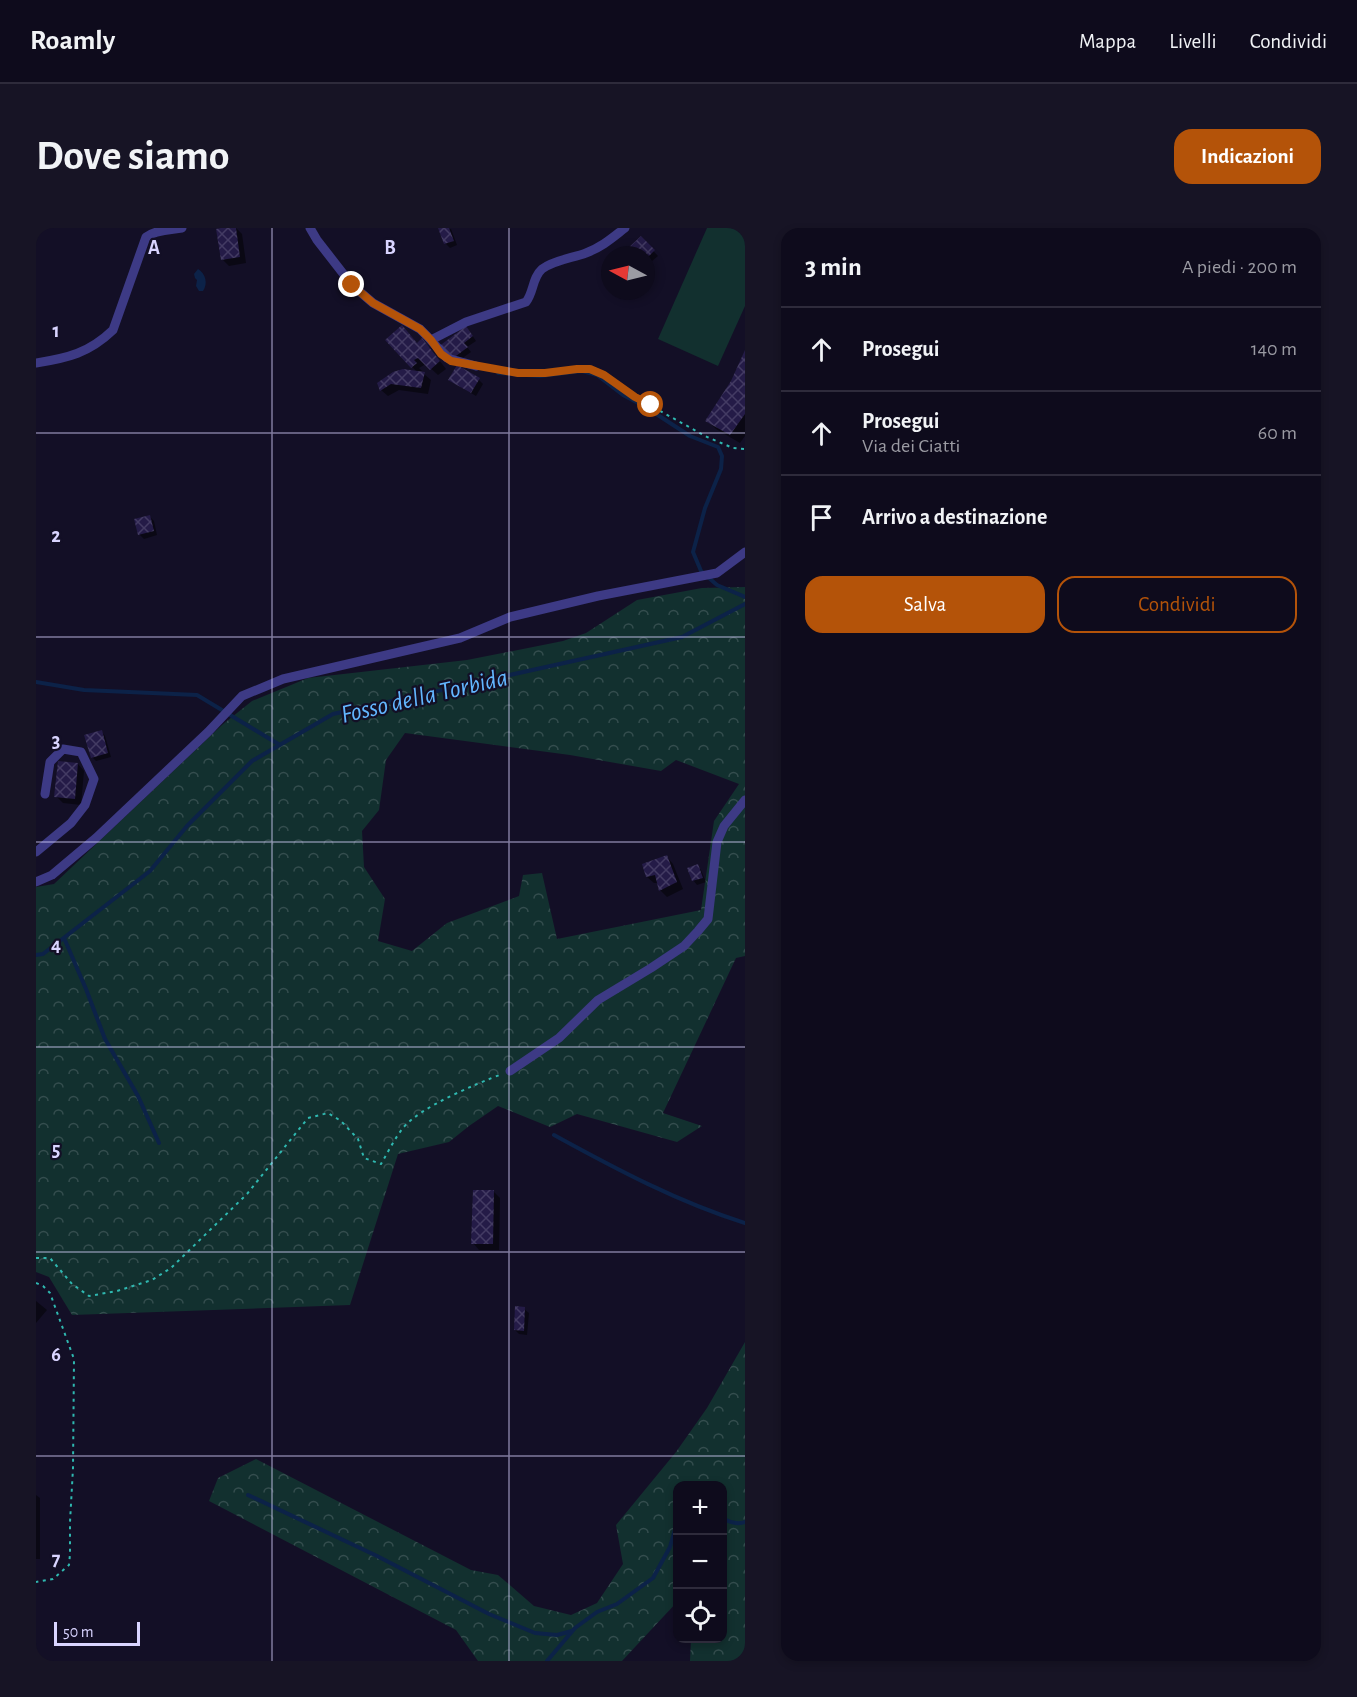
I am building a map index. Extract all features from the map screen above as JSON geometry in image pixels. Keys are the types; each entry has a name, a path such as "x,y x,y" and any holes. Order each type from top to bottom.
{"street":[{"path":"36,363 65,358 94,346 113,330 146,237 149,234 182,228"},
{"path":"310,228 352,285 373,303 420,329 447,358 476,366"},
{"path":"431,340 466,322 526,302 533,282 542,269 604,246 625,228"},
{"path":"36,882 52,875 96,838 208,732 242,696 283,679 460,638 510,617 598,596 717,573 745,552"},
{"path":"36,852 71,823 85,805 94,779 81,752 63,749 50,762 45,794"},
{"path":"510,1071 559,1038 598,1000 684,946 698,931 708,919 717,842 724,826 745,800"}],"path":[{"path":"476,366 518,373 590,369 604,375 635,397 722,444 745,449"},
{"path":"36,1258 50,1258 72,1284 89,1296 117,1291 152,1280 171,1268 232,1210 308,1118 328,1113 341,1121 358,1139 364,1158 381,1164 404,1126 422,1112 477,1084 510,1071"},
{"path":"36,1283 50,1293 74,1359 74,1468 69,1565 53,1579 36,1582"}],"green space":[{"path":"707,228 745,228 745,306 718,366 658,339"},
{"path":"745,587 745,956 736,958 663,1113 702,1126 677,1142 577,1114 550,1127 498,1106 449,1142 398,1154 350,1305 72,1315 49,1277 36,1272 36,887 54,884 222,725 252,701 308,678 467,660 563,641 586,633 637,600 702,588","holes":["405,733 570,755 661,771 676,760 739,784 714,821 701,910 557,939 542,873 523,875 519,896 447,923 412,951 378,941 385,899 364,867 362,831 379,810 386,760"]},
{"path":"745,1342 745,1661 690,1661 691,1643 727,1643 727,1481 673,1481 673,1606 622,1661 478,1661 456,1630 209,1501 218,1478 256,1459 471,1570 498,1575 534,1606 571,1615 597,1603 623,1564 616,1525 676,1452 707,1408"}],"water":[{"path":"198,269 205,279 203,291 199,291 196,286 197,280 194,274"}],"building":[{"path":"236,228 240,257 221,260 216,229"},
{"path":"438,228 449,228 454,241 444,244"},
{"path":"641,236 651,246 630,246"},
{"path":"402,325 417,343 422,338 440,361 430,370 418,358 414,360 417,363 411,368 385,340"},
{"path":"466,326 473,336 464,343 468,347 452,359 438,347"},
{"path":"745,350 745,414 730,435 705,421 731,381"},
{"path":"457,365 480,378 471,393 448,380"},
{"path":"403,369 425,372 421,388 391,384 380,391 377,383 393,372"},
{"path":"150,515 154,531 138,535 134,519"},
{"path":"102,730 108,753 91,758 84,735"},
{"path":"58,761 78,763 75,799 54,797"},
{"path":"667,855 677,882 659,891 655,875 646,877 642,864"},
{"path":"698,864 703,878 692,881 687,868"},
{"path":"473,1190 494,1190 493,1244 471,1244"},
{"path":"515,1306 525,1307 524,1331 514,1330"}],"waterway":[{"path":"498,373 540,376 582,371 597,375 623,395 690,436 718,447 722,456 721,469 705,508 693,552 701,571 717,585 745,597"},
{"name":"Fosso della Torbida","path":"36,955 43,954 150,871 187,826 252,761 333,714 682,637 745,604"},
{"path":"36,682 84,690 197,695 280,745"},
{"path":"64,938 105,1039 138,1096 159,1143"},
{"path":"554,1135 671,1195 745,1223"},
{"path":"248,1495 377,1556 489,1614 535,1633 557,1635 572,1631"},
{"path":"727,1520 733,1523 745,1522"},
{"path":"547,1661 575,1628 597,1612 617,1604 653,1578 670,1547 673,1535"}],"route":[{"path":"352,285 373,303 420,329 441,354 451,361 507,372 533,374 590,369 604,375 635,397 651,405"}]}
